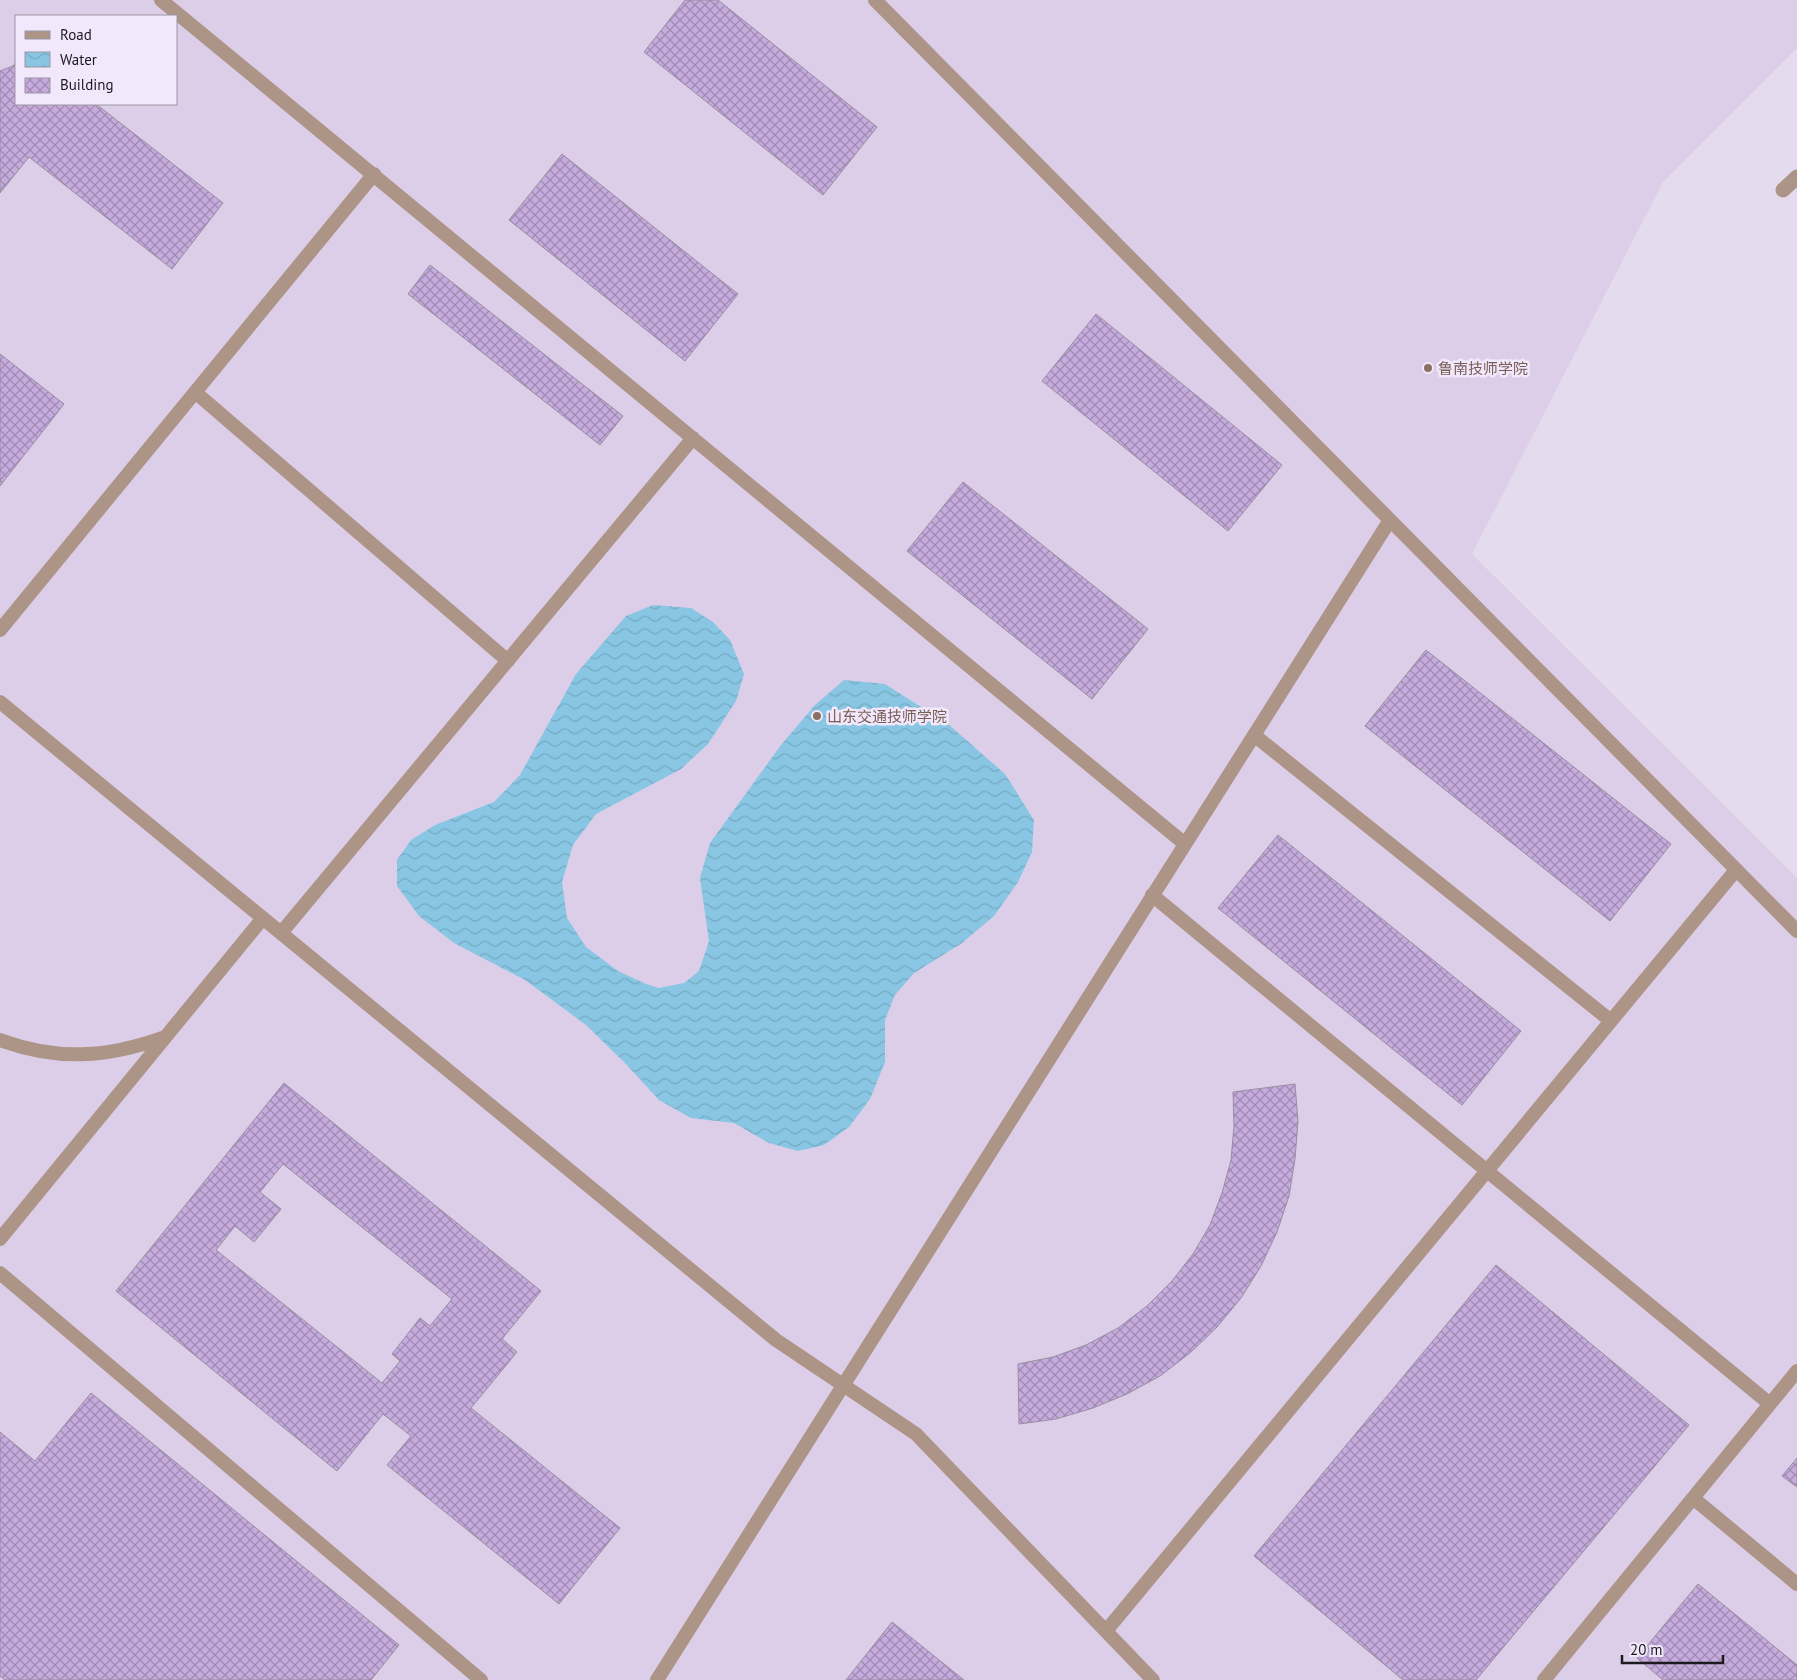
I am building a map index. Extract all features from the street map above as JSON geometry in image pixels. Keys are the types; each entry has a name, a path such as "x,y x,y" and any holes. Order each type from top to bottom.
{"street":[{"path":"1783,190 1797,177"}],"lane":[{"path":"161,0 1185,844"},
{"path":"874,0 1797,931"},
{"path":"0,630 374,174"},
{"path":"195,392 508,661"},
{"path":"281,932 694,438"},
{"path":"657,1680 1390,520"},
{"path":"0,702 776,1340 916,1434 1153,1680"},
{"path":"1254,735 1611,1021"},
{"path":"1106,1631 1736,870"},
{"path":"1152,895 1770,1404"},
{"path":"0,1239 263,918"},
{"path":"0,1040 49,1054 79,1056 109,1053 138,1047 166,1037"},
{"path":"0,1273 481,1680"},
{"path":"1545,1679 1797,1371"},
{"path":"1693,1498 1797,1584"}],"shaded area":[{"name":"山东交通技师学院","path":"0,0 1797,0 1797,48 1663,182 1472,554 1797,878 1797,1680 0,1680"}],"water":[{"path":"653,605 691,608 713,622 730,640 744,674 736,701 708,744 681,769 596,814 573,845 562,882 567,918 586,947 618,971 659,988 684,983 699,971 709,941 700,878 710,843 781,745 815,705 844,680 885,684 948,724 1005,774 1034,820 1032,852 1018,882 994,916 962,943 914,973 895,995 885,1020 885,1062 870,1099 849,1127 824,1145 798,1151 769,1143 734,1123 691,1118 659,1100 586,1025 525,980 454,943 419,916 397,886 397,860 411,840 435,825 494,802 520,775 576,674 626,616"}],"building":[{"path":"685,0 718,0 877,127 823,195 644,52"},
{"path":"15,63 15,105 97,105 223,203 172,269 29,157 0,193 0,71"},
{"path":"562,154 738,294 685,361 509,220"},
{"path":"430,265 623,416 600,445 408,294"},
{"path":"1096,314 1282,465 1228,531 1042,381"},
{"path":"0,354 64,404 0,486"},
{"path":"963,482 1148,629 1092,699 907,551"},
{"path":"1426,650 1671,844 1610,921 1365,726"},
{"path":"1278,835 1521,1031 1462,1105 1218,908"},
{"path":"284,1083 541,1291 502,1339 517,1352 471,1408 620,1528 559,1604 387,1465 411,1436 383,1414 337,1471 116,1291","holes":["283,1164 452,1299 430,1326 420,1318 392,1354 400,1361 382,1383 216,1250 235,1226 254,1242 281,1209 260,1192"]},
{"path":"1295,1084 1298,1121 1295,1159 1289,1196 1277,1232 1261,1266 1241,1298 1217,1327 1190,1353 1160,1376 1127,1394 1093,1408 1056,1419 1019,1424 1018,1364 1053,1357 1086,1345 1118,1328 1147,1306 1172,1281 1193,1254 1210,1225 1222,1193 1231,1160 1234,1126 1233,1092"},
{"path":"1496,1265 1689,1425 1476,1680 1403,1680 1254,1556"},
{"path":"91,1393 399,1645 371,1680 5,1680 0,1676 0,1432 35,1461"},
{"path":"1797,1458 1797,1487 1782,1476"},
{"path":"1698,1584 1797,1665 1797,1680 1663,1680 1637,1658"},
{"path":"892,1622 964,1680 846,1680"}],"place":[{"name":"鲁南技师学院","path":"1428,368"},
{"name":"山东交通技师学院","path":"817,716"}]}
